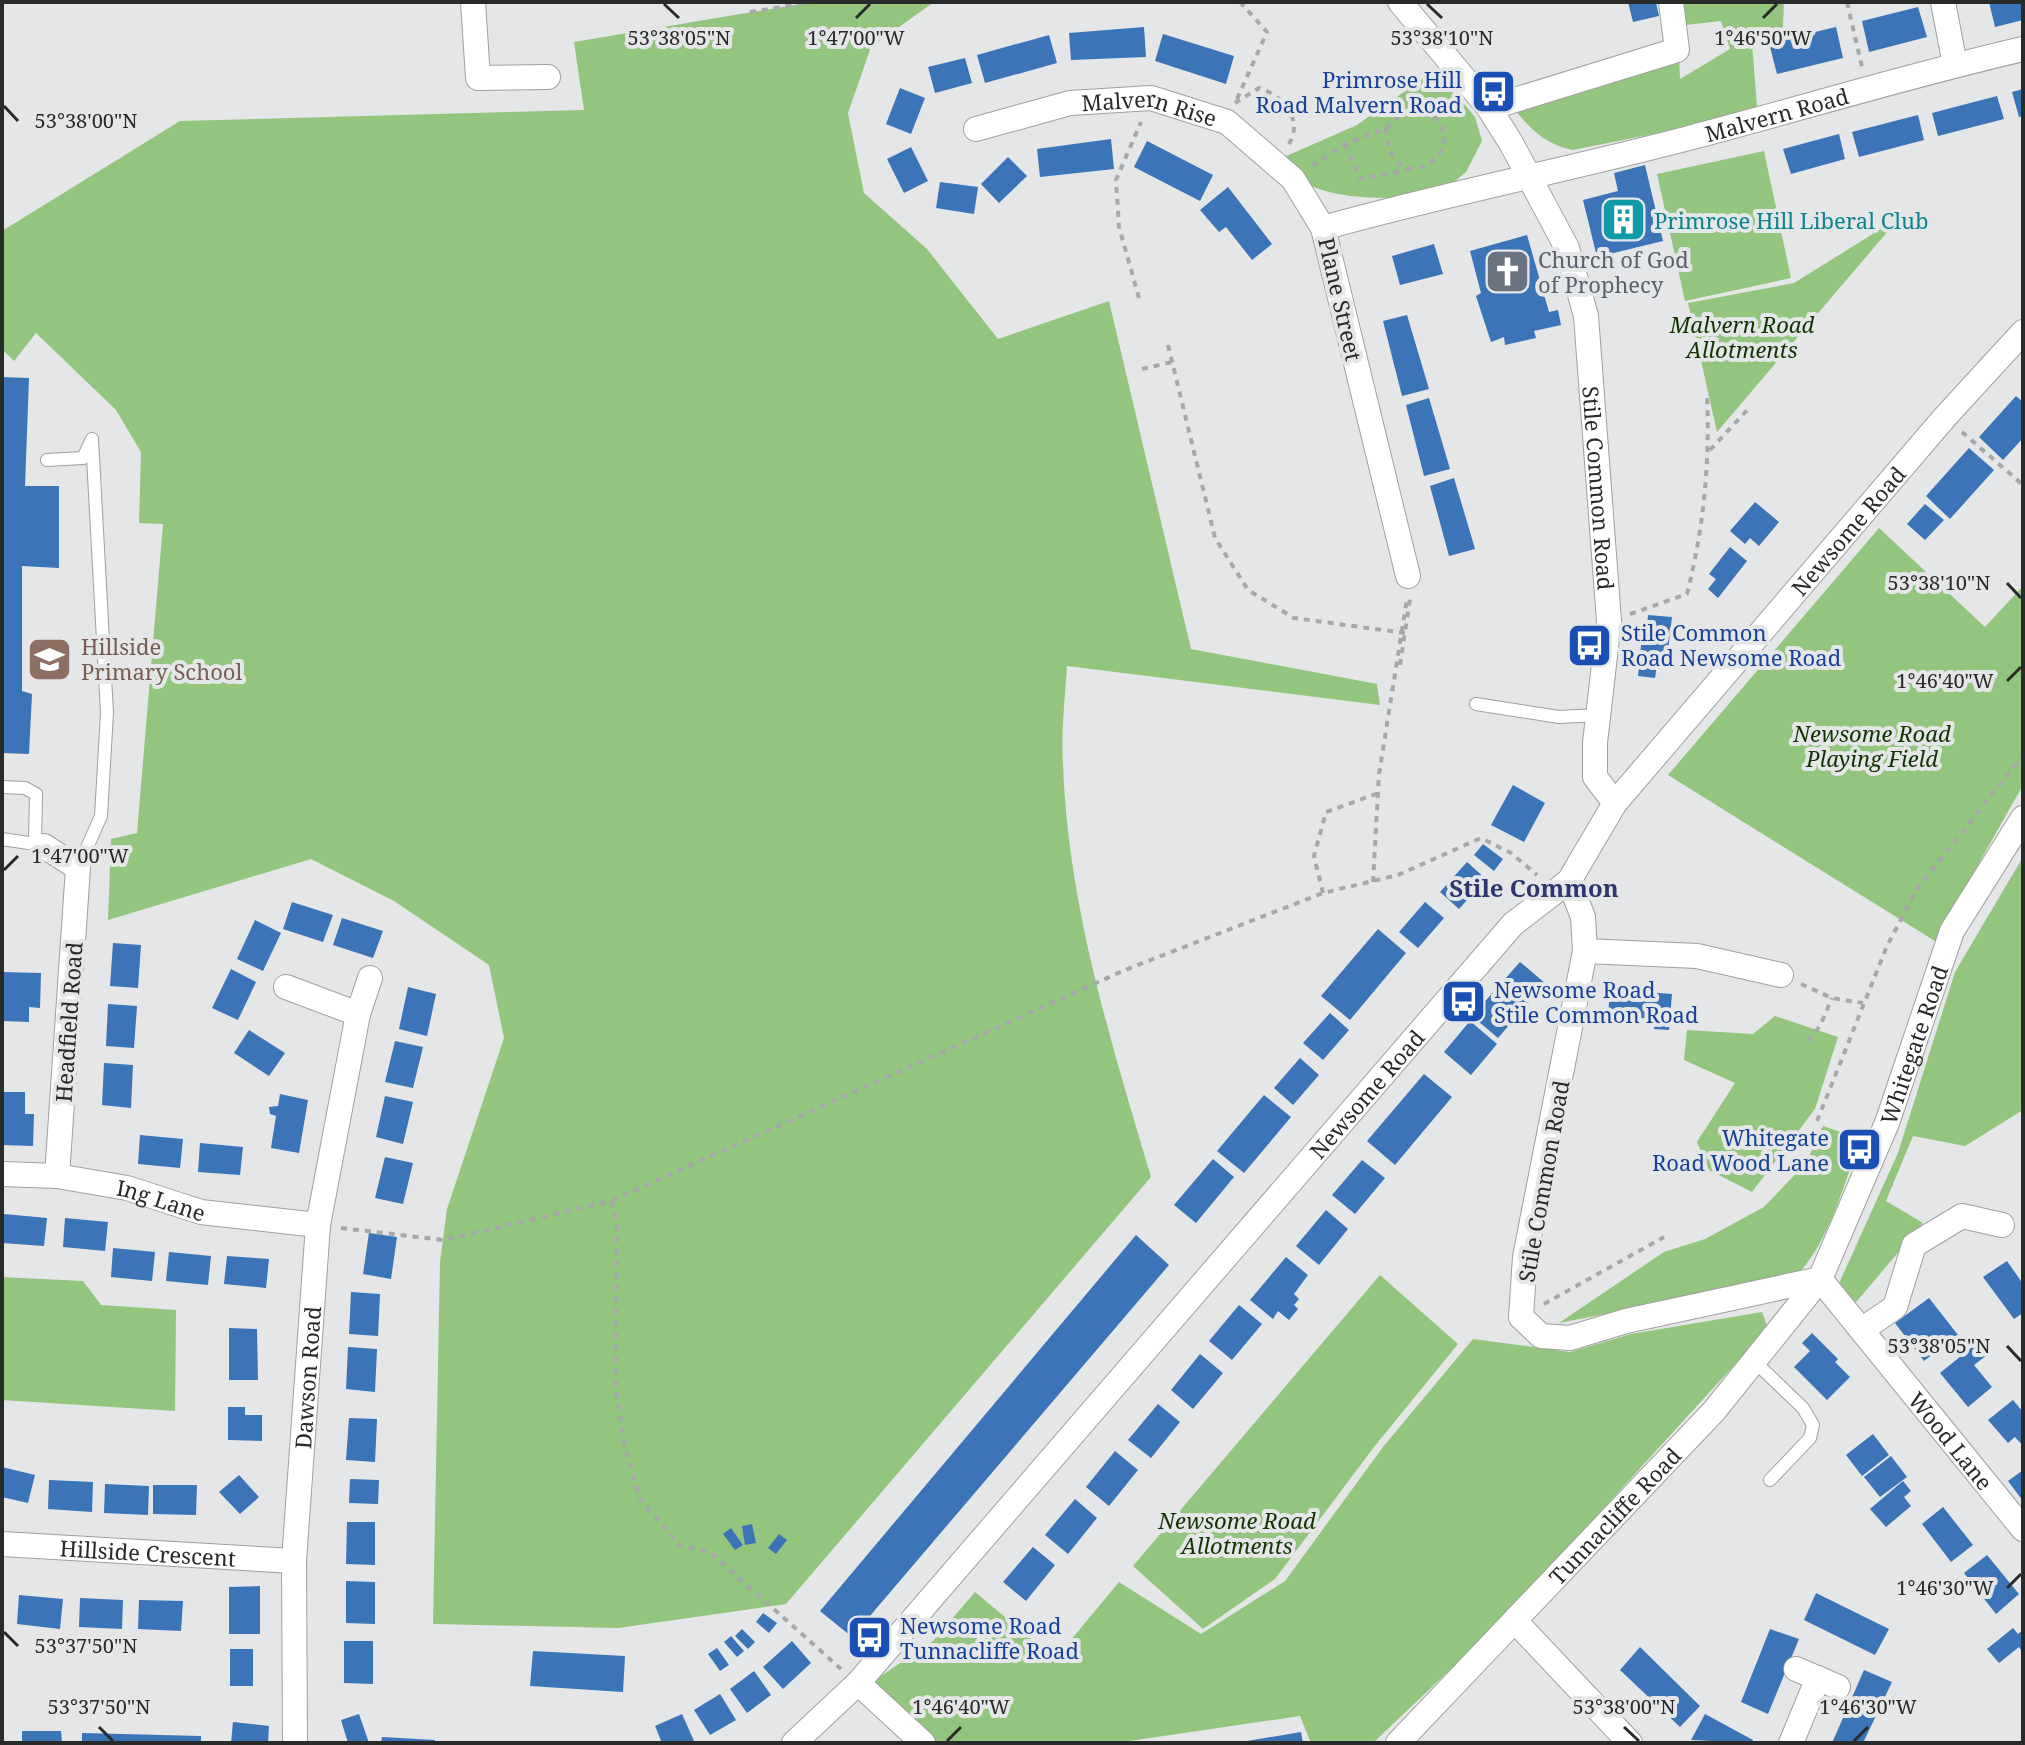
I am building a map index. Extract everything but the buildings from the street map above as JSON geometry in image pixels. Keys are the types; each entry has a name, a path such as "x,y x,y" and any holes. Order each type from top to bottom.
{"street":[{"path":"473,2 478,78 548,77"},
{"name":"Stile Common Road","path":"1400,2 1489,108 1531,178 1567,248 1586,316 1609,621 1598,715 1595,777 1615,803"},
{"path":"1489,108 1677,50 1671,2"},
{"path":"1943,2 1955,65"},
{"name":"Malvern Road","path":"1531,178 2023,49"},
{"name":"Malvern Rise","path":"976,129 1070,103 1151,98 1227,122 1293,179 1323,228"},
{"name":"Plane Street","path":"1408,576 1323,228 1447,193 1531,178"},
{"name":"Newsome Road","path":"794,1743 858,1683 1513,924 1562,885 1615,803 1945,417 2023,332"},
{"name":"Whitegate Road","path":"1820,1279 1887,1123 1952,931 2023,818"},
{"path":"40,845 78,868"},
{"name":"Headfield Road","path":"57,1176 78,868"},
{"name":"Stile Common Road","path":"1521,1317 1525,1257 1585,951 1583,917 1562,885"},
{"path":"1585,951 1697,956 1781,975"},
{"name":"Dawson Road","path":"295,1743 294,1561 318,1225 358,1014 370,978"},
{"path":"286,987 358,1014"},
{"name":"Ing Lane","path":"2,1174 57,1176 127,1188 201,1212 318,1225"},
{"path":"1863,1329 1895,1307 1914,1245 1962,1216 2002,1225"},
{"path":"1521,1317 1541,1336 1570,1338 1626,1321 1820,1279"},
{"name":"Wood Lane","path":"1820,1279 2023,1529"},
{"name":"Tunnacliffe Road","path":"1398,1743 1714,1411 1820,1279"},
{"name":"Hillside Crescent","path":"2,1544 294,1561"},
{"path":"1515,1621 1630,1743"},
{"path":"1791,1743 1817,1678"},
{"path":"858,1683 923,1743"}],"lane":[{"path":"47,460 83,458 92,439 107,713 101,816 78,868"},
{"path":"1476,704 1559,717 1598,715"},
{"path":"2,787 25,788 36,794 40,845 2,839"},
{"path":"1754,1361 1803,1408 1813,1425 1810,1438 1798,1454 1770,1480"}],"path":[{"path":"750,12 812,2"},
{"path":"1227,122 1267,32 1240,2"},
{"path":"1847,2 1867,89"},
{"path":"1293,179 1345,144 1386,128 1402,113 1419,108 1443,81"},
{"path":"1237,99 1259,88 1277,94 1292,114 1293,139 1275,161"},
{"path":"1139,298 1119,227 1116,180 1151,98"},
{"path":"1345,144 1360,179 1410,170 1435,161 1442,150 1444,132 1434,115 1419,108"},
{"path":"1386,128 1386,145 1395,161 1410,170"},
{"path":"1168,345 1215,538 1248,590 1294,618 1404,633"},
{"path":"1142,369 1172,362"},
{"path":"1609,621 1687,594 1702,533 1710,450 1707,393"},
{"path":"1710,450 1751,406"},
{"path":"1945,417 2023,485"},
{"path":"1400,665 1408,576"},
{"path":"1373,882 1387,714 1404,633"},
{"path":"1817,1121 1887,946 1917,889 2023,755"},
{"path":"1323,893 1314,856 1326,812 1379,793"},
{"path":"318,1225 443,1240 611,1201 1162,955 1323,893 1398,875 1481,838 1562,885"},
{"path":"1781,975 1832,998 1863,1003"},
{"path":"1808,1041 1820,1026 1832,998"},
{"path":"611,1201 617,1222 616,1390 625,1448 640,1499 680,1546 710,1552 858,1683"},
{"path":"1521,1317 1664,1237"}],"green space":[{"path":"812,2 934,2 871,47 848,113 864,193 927,249 998,339 1109,301 1191,649 1377,684 1380,705 1067,666 1063,752 1073,869 1094,973 1151,1177 786,1604 618,1628 433,1624 440,1262 447,1209 504,1038 489,965 394,901 311,859 108,920 111,839 137,833 163,524 139,523 141,452 116,410 36,333 14,361 2,349 2,231 180,121 584,110 574,42"},
{"path":"1676,2 1784,2 1783,27 1752,43 1757,107 1688,127 1573,150 1554,144 1538,134 1512,106 1679,56 1680,79 1730,49 1721,21 1677,26"},
{"path":"1435,70 1475,117 1482,141 1466,172 1436,197 1371,197 1330,192 1311,186 1275,161 1357,125"},
{"path":"1764,151 1791,278 1685,301 1657,174"},
{"name":"Malvern Road Allotments","path":"1900,217 1717,432 1688,303 1794,283"},
{"name":"Newsome Road Playing Field","path":"1879,528 1985,627 2023,586 2023,785 1935,941 1668,775"},
{"path":"2023,857 2023,1110 1965,1146 1913,1136 1886,1201 1923,1223 1852,1307 1836,1290 1898,1153 1955,972"},
{"path":"1775,1016 1838,1037 1815,1109 1752,1192 1709,1170 1697,1142 1735,1083 1684,1060 1687,1030 1753,1034"},
{"path":"1823,1126 1861,1139 1827,1230 1795,1277 1559,1323 1664,1252 1705,1239 1764,1207 1806,1163"},
{"name":"Newsome Road Allotments","path":"1380,1275 1458,1344 1374,1447 1275,1579 1203,1629 1133,1566"},
{"path":"2,1277 83,1281 101,1305 176,1310 175,1411 2,1400"},
{"path":"1762,1312 1768,1328 1499,1623 1373,1743 1311,1743 1300,1716 1116,1743 933,1743 869,1684 933,1641 975,1592 1055,1659 1119,1582 1201,1634 1285,1581 1383,1447 1473,1339 1570,1352 1631,1334"}],"place":[{"name":"Primrose Hill Road Malvern Road","path":"1493,92"},
{"name":"Primrose Hill Liberal Club","path":"1623,220"},
{"name":"Church of God of Prophecy","path":"1507,272"},
{"name":"Stile Common Road Newsome Road","path":"1590,645"},
{"name":"Hillside Primary School","path":"50,659"},
{"name":"Newsome Road Stile Common Road","path":"1463,1002"},
{"name":"Whitegate Road Wood Lane","path":"1860,1150"},
{"name":"Newsome Road Tunnacliffe Road","path":"869,1638"}],"district":[{"name":"Stile Common","path":"1534,887"}]}
